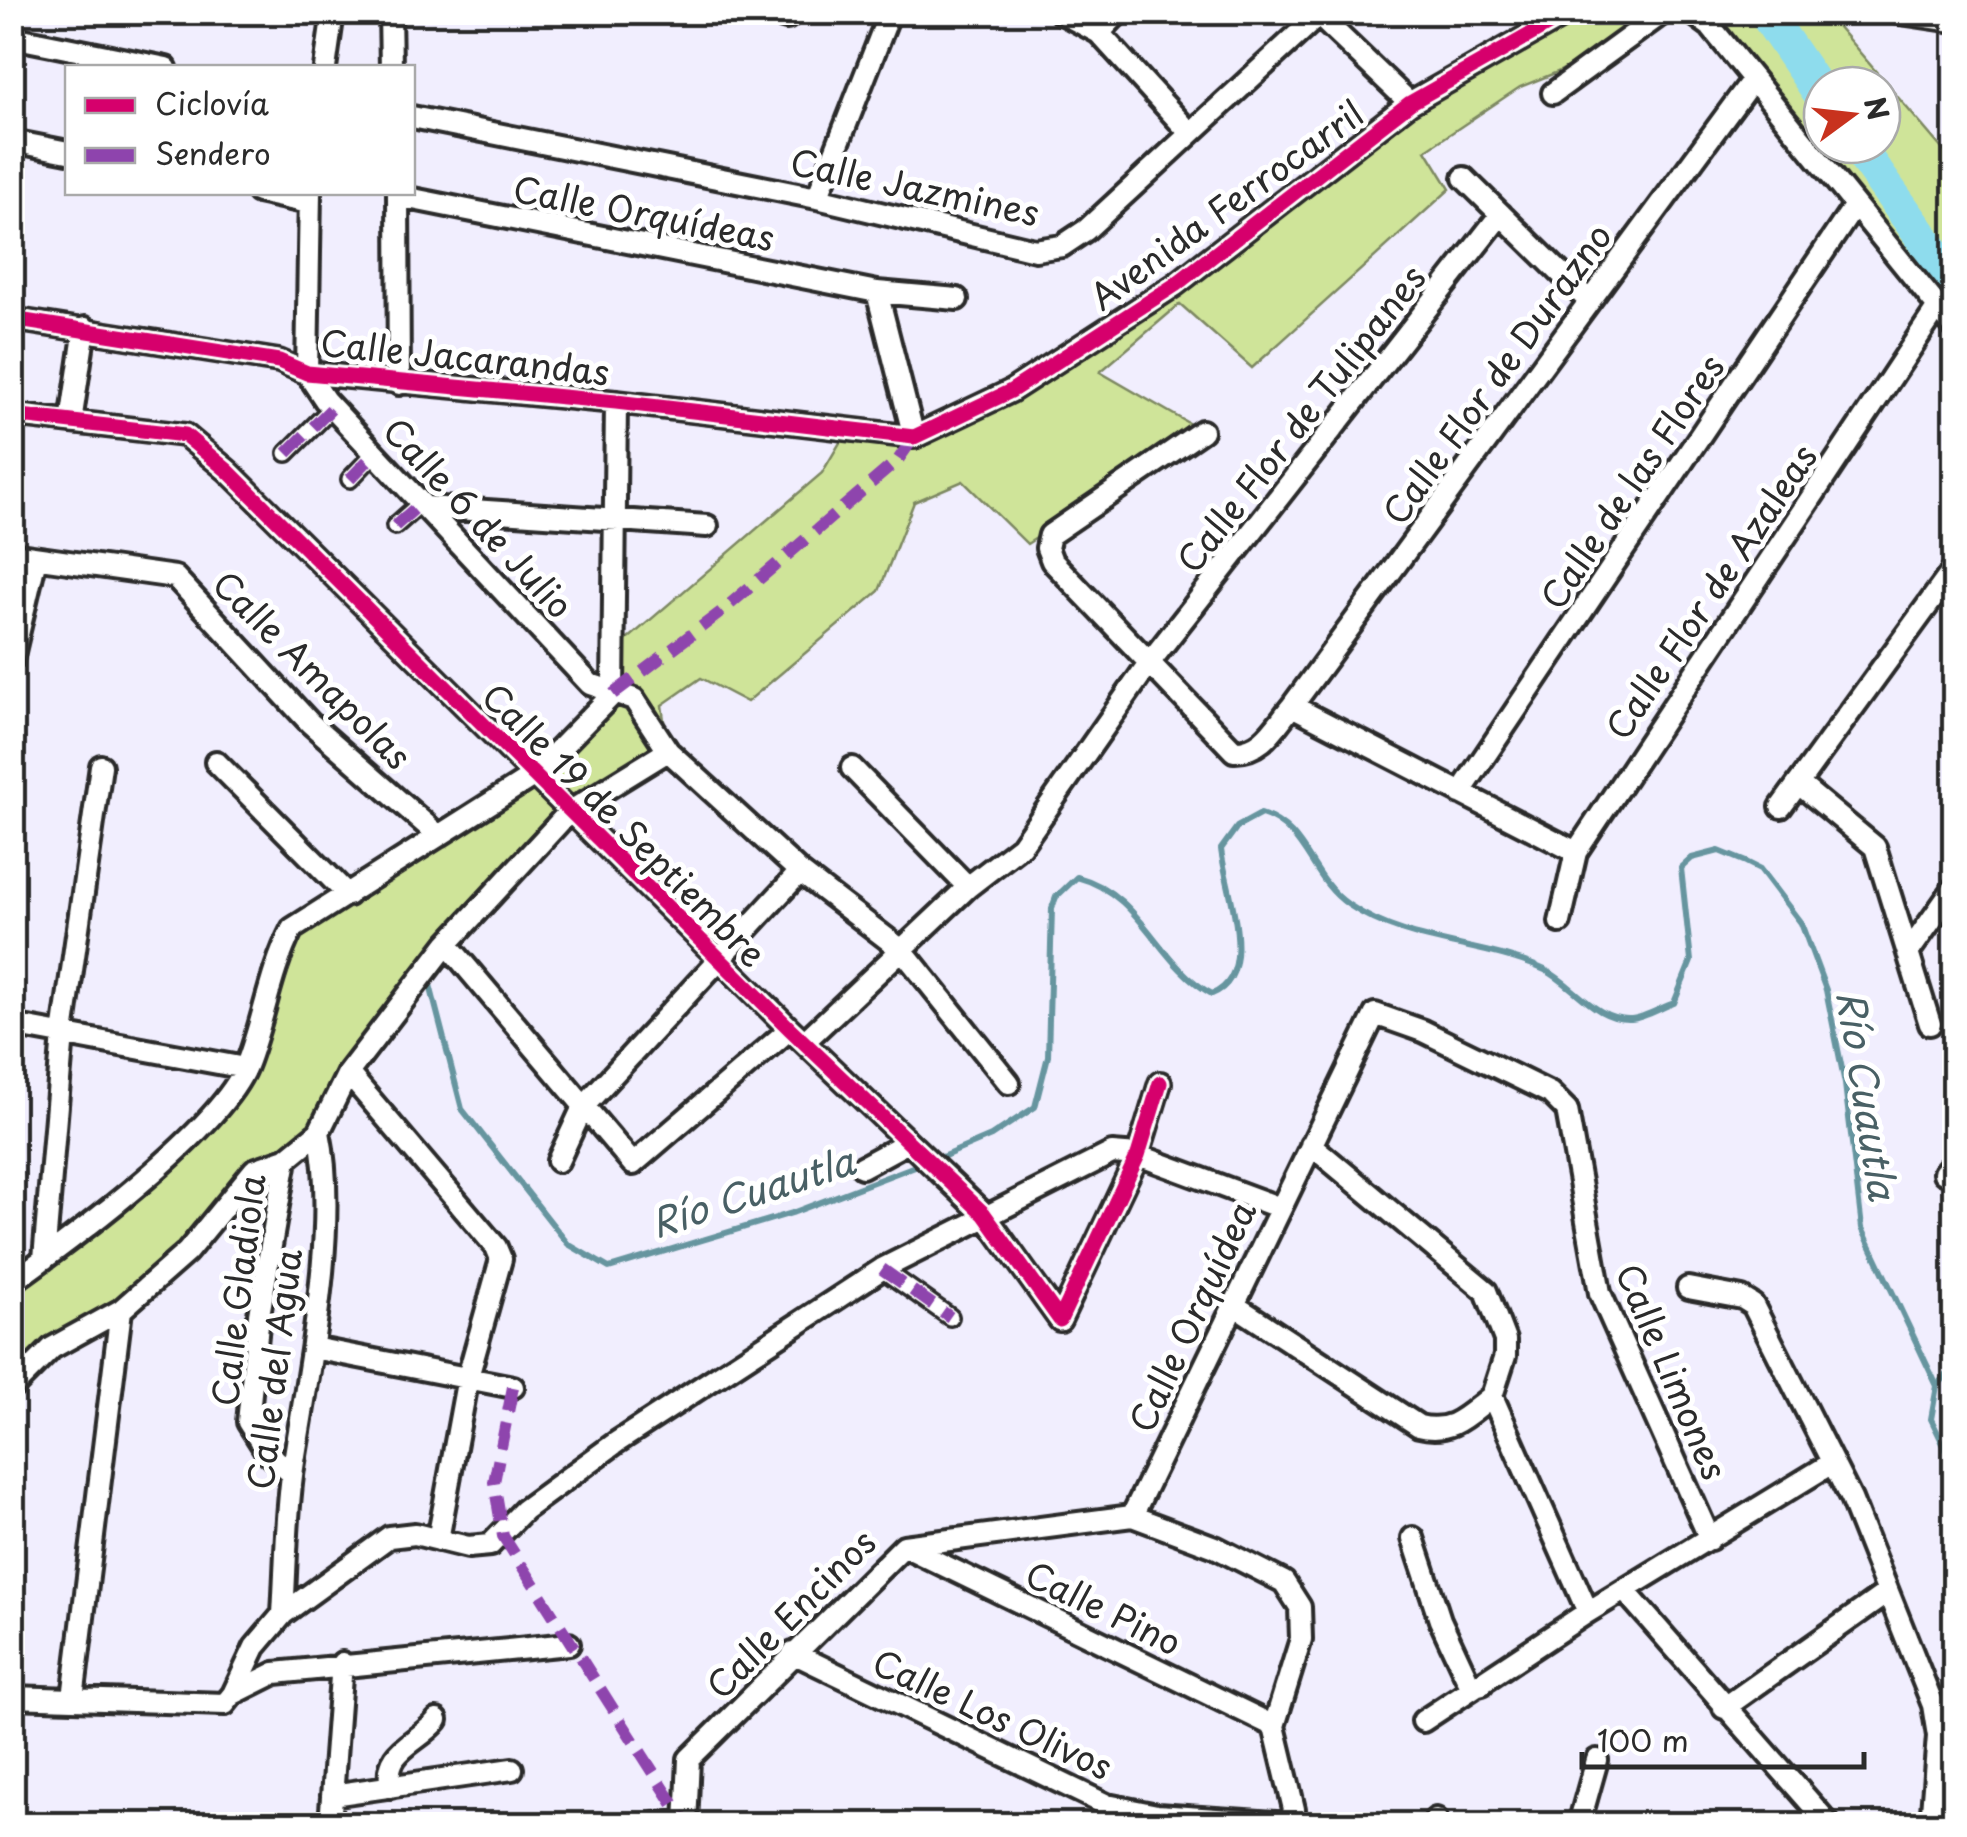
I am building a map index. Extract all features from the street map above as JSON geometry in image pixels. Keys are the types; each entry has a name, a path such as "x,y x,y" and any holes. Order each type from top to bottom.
{"street":[{"path":"325,65 333,12"},
{"path":"390,12 391,65"},
{"path":"817,198 890,12"},
{"path":"1060,12 1099,32 1190,133"},
{"path":"1099,32 1119,12"},
{"name":"Avenida Ferrocarril","path":"914,437 1011,391 1175,285 1410,103 1570,12"},
{"path":"1552,93 1664,12"},
{"path":"1691,12 1710,26 1954,327"},
{"path":"1894,12 1954,21"},
{"path":"1318,14 1410,103"},
{"name":"Calle Jazmines","path":"415,118 817,198 1035,250 1062,246 1086,230 1318,14"},
{"path":"12,36 152,65"},
{"name":"Calle Flor de Durazno","path":"1149,663 1234,751 1257,748 1292,706 1753,79"},
{"path":"12,141 65,151"},
{"path":"1464,178 1589,301"},
{"path":"284,195 309,198 307,373"},
{"path":"398,195 399,384"},
{"name":"Calle Orquídeas","path":"403,195 877,292 957,299"},
{"name":"Calle de las Flores","path":"1460,793 1855,205"},
{"name":"Calle Flor de Tulipanes","path":"583,1106 634,1164 902,951 968,887 1021,846 1149,663 1501,214"},
{"path":"877,292 914,437"},
{"name":"Calle Flor de Azaleas","path":"1560,922 1576,852 1938,307"},
{"name":"Calle Jacarandas","path":"12,319 279,361 307,373 616,402 914,437"},
{"path":"71,422 85,328"},
{"name":"Calle 6 de Julio","path":"307,373 332,408 590,684 634,699 668,752 800,872 902,951 1010,1084"},
{"path":"12,1282 132,1190 219,1106 245,1068 274,965 292,929 533,776 613,694 616,402"},
{"path":"287,453 332,408"},
{"name":"Calle 19 de Septiembre","path":"12,415 186,435 228,471 569,812 984,1214 1060,1320 1138,1155"},
{"path":"1149,663 1052,561 1047,548 1050,535 1202,431"},
{"path":"350,479 374,453"},
{"path":"395,526 424,505 707,526"},
{"name":"Calle Amapolas","path":"12,554 175,577 310,723 439,836"},
{"path":"12,660 36,558"},
{"path":"1781,807 1954,569"},
{"path":"1292,706 1576,852"},
{"path":"12,1388 52,1348 122,1310 187,1252 254,1170 286,1159 319,1132 348,1073 447,944 569,812 668,752"},
{"path":"216,762 348,896"},
{"path":"44,1259 63,1034 101,766"},
{"path":"852,768 968,887"},
{"path":"1799,784 1875,847 1930,1024"},
{"path":"558,1161 583,1106 717,957 800,872"},
{"path":"1908,954 1954,888"},
{"path":"447,944 583,1106"},
{"name":"Calle Limones","path":"1311,1145 1375,1014 1423,1031 1558,1102 1572,1128 1600,1294 1710,1539"},
{"path":"12,1025 245,1068"},
{"path":"348,1073 496,1247 500,1274 468,1377 438,1540"},
{"path":"1138,1155 1160,1083"},
{"name":"Calle del Agua","path":"283,1614 292,1474 313,1348 327,1170 319,1132"},
{"path":"862,1167 908,1142"},
{"path":"1234,1304 1419,1426 1438,1431 1452,1428 1492,1396 1505,1356 1504,1340 1486,1291 1311,1145"},
{"name":"Calle Orquídea","path":"1132,1516 1311,1145"},
{"path":"12,1697 225,1704 254,1648 283,1614 389,1538 415,1534 468,1547 490,1545 503,1536 524,1510 618,1442 882,1269 984,1214 1112,1153 1138,1155 1278,1207"},
{"name":"Calle Gladiola","path":"286,1159 259,1315 248,1422 267,1452 292,1474"},
{"path":"882,1269 950,1317"},
{"path":"1688,1288 1742,1298 1753,1305 1832,1463 1933,1705 1938,1736 1931,1824"},
{"path":"73,1698 122,1310"},
{"path":"313,1348 513,1387"},
{"path":"1492,1396 1588,1612"},
{"path":"1422,1722 1588,1612 1832,1463"},
{"name":"Calle Encinos","path":"686,1823 689,1759 904,1546 1132,1516 1215,1546 1284,1582 1300,1607 1300,1639 1274,1726"},
{"path":"1413,1538 1440,1620 1470,1687 1482,1684"},
{"name":"Calle Pino","path":"904,1546 1274,1726"},
{"path":"1624,1590 1829,1824"},
{"path":"1724,1708 1888,1592"},
{"path":"233,1694 275,1673 342,1663 569,1644"},
{"path":"254,1648 275,1673"},
{"name":"Calle Los Olivos","path":"793,1653 1107,1804 1157,1814 1290,1824"},
{"path":"330,1824 342,1663"},
{"path":"391,1787 388,1773 392,1759 437,1720"},
{"path":"1274,1726 1294,1808 1290,1824"},
{"path":"1579,1824 1597,1760"},
{"path":"332,1796 512,1769"},
{"path":"656,1824 686,1823"}],"green space":[{"path":"1561,13 1661,13 1560,71 1520,87 1426,150 1450,189 1252,368 1180,304 1100,372 1202,431 1027,544 963,481 914,502 879,591 747,702 701,678 662,705 668,751 569,812 447,944 319,1132 254,1170 187,1252 13,1388 13,1282 219,1106 292,929 533,776 613,695 614,651 822,473 848,429 914,437 1011,391 1410,103"},
{"path":"1717,13 1826,13 1870,65 1802,65 1802,125"},
{"path":"1902,102 1954,163 1954,325 1832,165 1902,165"}],"waterway":[{"path":"1765,12 1802,67"},
{"path":"1870,165 1954,281"},
{"name":"Río Cuautla","path":"935,1160 991,1136 1035,1107 1048,1056 1052,908 1056,897 1077,877 1118,898 1177,965 1212,994 1227,984 1235,969 1237,950 1221,849 1237,827 1261,814 1289,830 1336,894 1372,918 1421,936 1496,953 1545,970 1606,1014 1631,1019 1674,1003 1691,961 1681,868 1692,858 1719,851 1760,869 1801,923 1826,990 1845,1084 1862,1228 1937,1386 1954,1367"},
{"name":"Río Cuautla","path":"428,977 462,1109 568,1244 609,1268 792,1213 923,1163"},
{"path":"1937,1386 1931,1419 1954,1466"}],"marked path":[{"path":"287,453 332,408"},
{"path":"613,694 721,612 898,460 914,437"},
{"path":"350,479 375,453"},
{"path":"395,526 422,502"},
{"path":"882,1269 950,1317"},
{"path":"513,1387 494,1482 503,1536 685,1822"}],"cycle path":[{"path":"12,319 279,361 307,373 616,402 914,437 1011,391 1175,285 1410,103 1570,12"},
{"path":"12,415 185,435 228,471 790,1029 984,1214 1060,1320 1138,1155 1160,1083"}]}
